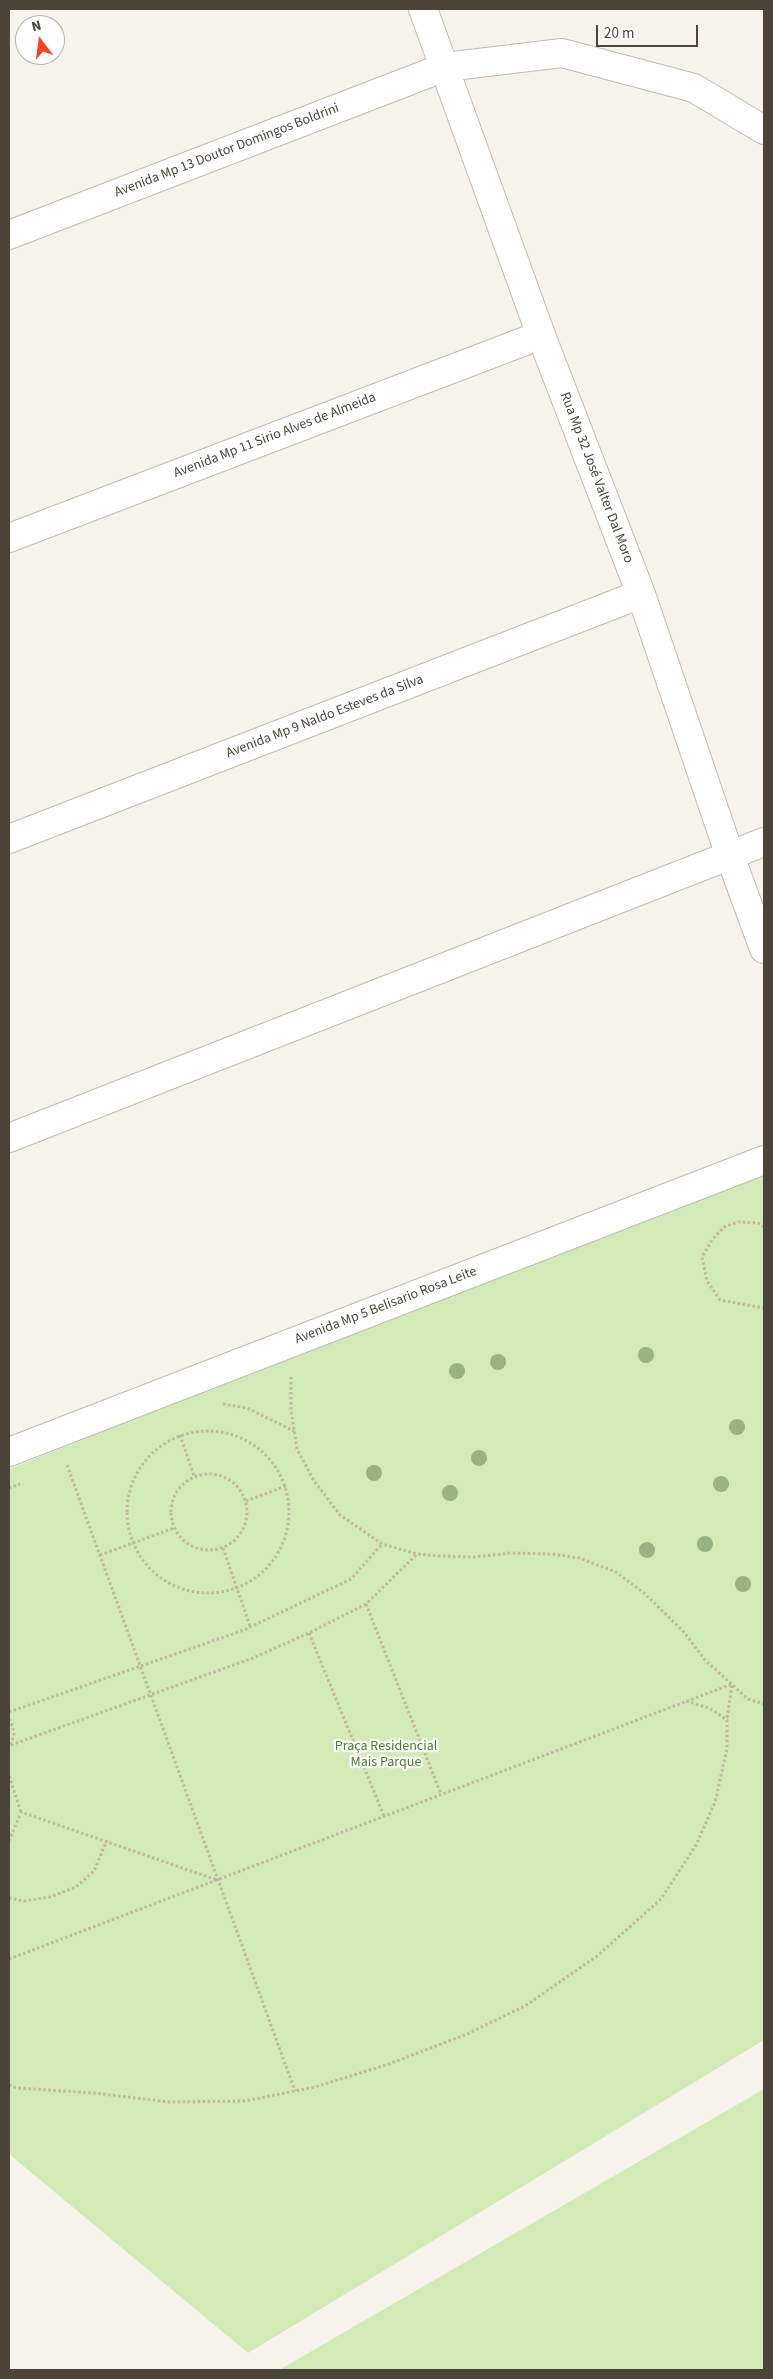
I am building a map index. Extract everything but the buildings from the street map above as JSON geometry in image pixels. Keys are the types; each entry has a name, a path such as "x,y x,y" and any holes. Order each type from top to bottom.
{"street":[{"name":"Rua Mp 32 José Valter Dal Moro","path":"423,9 541,335 641,594 730,856 764,949"},
{"name":"Avenida Mp 13 Doutor Domingos Boldrini","path":"9,235 445,67 562,53 694,88 764,130"},
{"name":"Avenida Mp 11 Sirio Alves de Almeida","path":"9,538 541,335"},
{"name":"Avenida Mp 9 Naldo Esteves da Silva","path":"9,839 641,594"},
{"path":"9,1138 764,842"},
{"name":"Avenida Mp 5 Belisario Rosa Leite","path":"9,1452 764,1160"}],"path":[{"path":"764,1227 758,1223 738,1222 724,1228 712,1240 702,1257 707,1281 720,1300 764,1308"},
{"path":"291,1372 291,1410 297,1449 314,1482 340,1515 382,1544 417,1554 474,1557 511,1553 552,1554 579,1558 616,1572 644,1593 683,1631 705,1660 748,1699 764,1704"},
{"path":"218,1402 246,1408 294,1431"},
{"path":"206,1430 232,1434 255,1445 274,1463 286,1486 290,1511 287,1536 276,1558 259,1576 237,1589 217,1593 196,1593 175,1587 157,1576 143,1561 133,1543 127,1522 127,1500 133,1479 144,1461 161,1445 180,1435 206,1430"},
{"path":"180,1435 194,1476"},
{"path":"67,1465 294,2091"},
{"path":"207,1473 220,1474 232,1480 241,1489 246,1501 248,1512 246,1524 241,1534 223,1548 212,1550 200,1549 190,1545 180,1538 174,1528 170,1508 173,1498 178,1489 194,1476 207,1473"},
{"path":"246,1501 286,1486"},
{"path":"100,1555 174,1528"},
{"path":"9,1712 250,1626 351,1578 382,1544"},
{"path":"223,1548 250,1626"},
{"path":"9,1719 13,1727 10,1746 253,1658 309,1633 366,1604 417,1554"},
{"path":"366,1604 441,1794"},
{"path":"309,1633 384,1816"},
{"path":"9,1959 732,1684"},
{"path":"9,2085 16,2088 94,2093 169,2102 245,2101 294,2091 389,2064 467,2034 525,2006 597,1956 661,1898 696,1846 715,1802 727,1749 727,1720 732,1684"},
{"path":"686,1701 709,1708 727,1720"},
{"path":"9,1776 21,1812 9,1841"},
{"path":"21,1812 218,1880"},
{"path":"9,1898 24,1901 50,1897 76,1887 94,1872 106,1840"}],"green space":[{"name":"Praça Residencial Mais Parque","path":"764,1169 764,2040 248,2353 9,2154 9,1469"},
{"path":"764,2089 764,2370 279,2370"}]}
